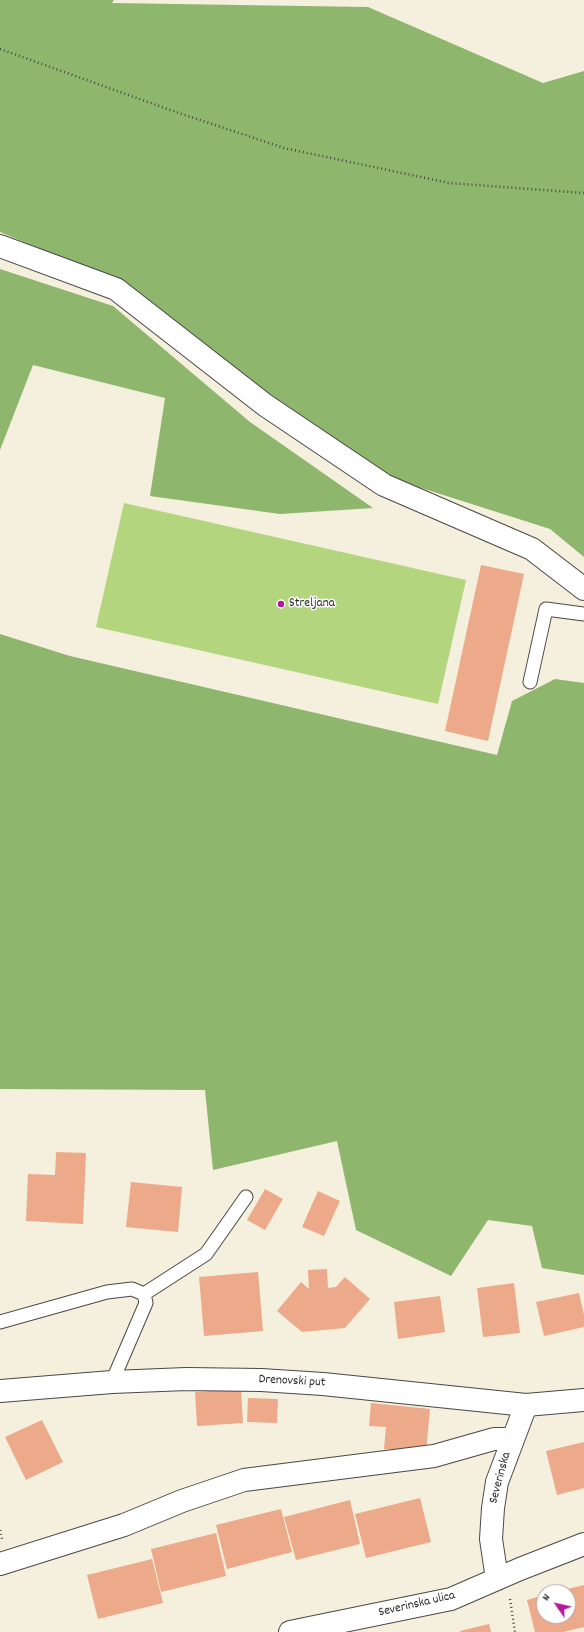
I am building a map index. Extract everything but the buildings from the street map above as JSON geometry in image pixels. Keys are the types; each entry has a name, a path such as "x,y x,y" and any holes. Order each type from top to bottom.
{"street":[{"path":"0,246 116,289 265,405 384,485 532,549 584,588"},
{"name":"Drenovski put","path":"0,1391 112,1382 186,1379 331,1384 526,1404 584,1400"},
{"name":"Severinska","path":"497,1579 491,1540 492,1508 497,1482 526,1404"},
{"path":"0,1564 124,1525 182,1501 244,1480 434,1456 494,1440 512,1439"},
{"name":"Severinska ulica","path":"290,1632 451,1599 584,1544"}],"lane":[{"path":"530,682 546,609 584,614"},
{"path":"144,1294 206,1254 246,1197"},
{"path":"0,1322 107,1292 132,1289 144,1294"},
{"path":"112,1382 146,1303 144,1294"}],"path":[{"path":"0,49 173,111 284,148 449,183 584,193"},
{"path":"510,1596 515,1632"}],"green space":[{"path":"0,0 114,0 112,3 368,7 543,83 584,71 584,557 550,529 390,478 269,396 123,283 0,232"},
{"path":"0,269 113,306 250,422 373,508 280,514 150,496 165,398 33,365 0,450"},
{"name":"Streljana","path":"124,503 466,580 438,704 96,627"},
{"path":"0,634 70,656 497,755 512,701 555,679 584,683 584,1275 542,1268 532,1226 488,1220 451,1276 356,1230 337,1141 213,1170 205,1090 0,1089"}],"place":[{"name":"Streljana","path":"281,604"}]}
